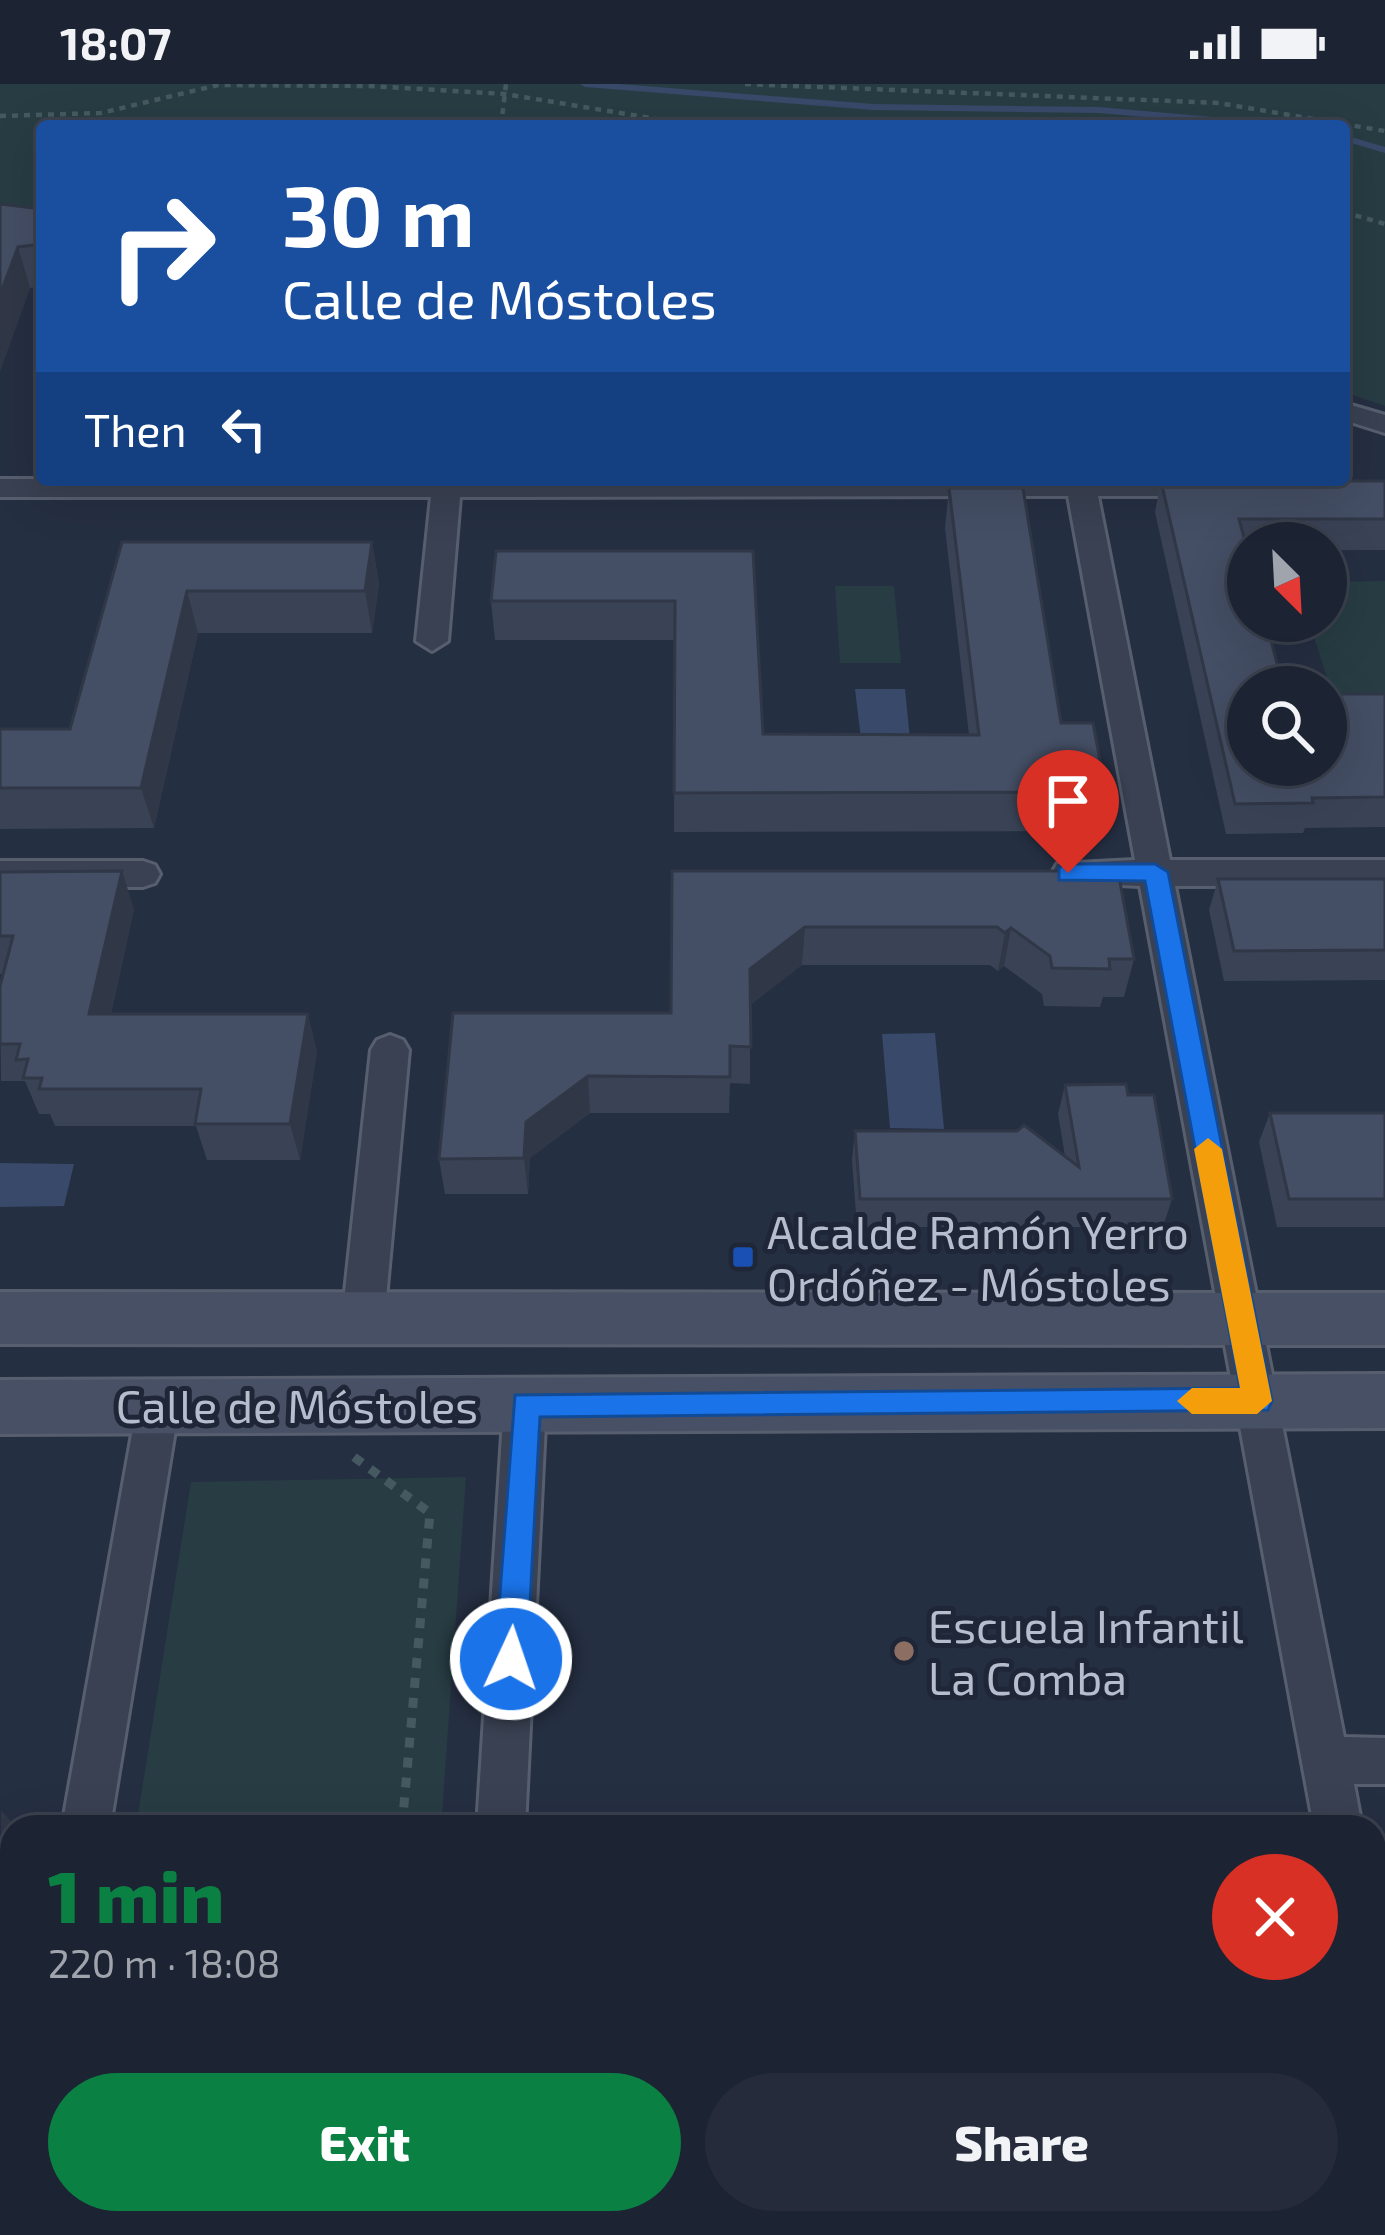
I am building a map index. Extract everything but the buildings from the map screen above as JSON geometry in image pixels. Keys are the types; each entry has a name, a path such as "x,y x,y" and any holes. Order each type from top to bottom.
{"main road":[{"name":"Calle de Móstoles","path":"0,1318 1385,1319"},
{"name":"Calle de Móstoles","path":"0,1407 1385,1401"}],"street":[{"path":"1350,413 1385,424"},
{"path":"0,488 142,486"},
{"path":"431,640 446,486"},
{"path":"1245,488 1081,486 1336,1815"},
{"path":"1040,874 1385,872"},
{"path":"0,874 143,874"},
{"path":"363,1320 390,1050"},
{"path":"502,1815 525,1404"},
{"path":"88,1815 158,1406"},
{"path":"1325,1760 1385,1761"}],"path":[{"path":"502,120 506,84"},
{"path":"745,84 934,95 1107,95 1235,105 1322,120"},
{"path":"0,116 101,113 218,85 506,94 663,120"},
{"path":"1350,125 1385,131"},
{"path":"1350,214 1385,224"},
{"path":"353,1406 351,1455 430,1514 402,1815"}],"green space":[{"path":"0,84 1385,84 1385,406 1350,394 1350,120 36,120 36,229 0,226"},
{"path":"1385,581 1385,725 1347,725 1347,666 1323,666 1316,642 1347,642 1347,582"},
{"path":"835,586 894,586 901,663 840,663"},
{"path":"466,1477 442,1815 138,1815 191,1482"}],"water":[{"path":"855,689 905,689 910,739 861,739"},
{"path":"935,1033 944,1129 890,1128 882,1034"},
{"path":"0,1163 74,1164 64,1206 0,1207"}],"waterway":[{"path":"585,84 873,107 1099,110 1213,120"},
{"path":"1350,140 1385,150"}],"slow traffic":[{"path":"1192,1401 1257,1401 1208,1149"}],"place":[{"name":"Alcalde Ramón Yerro Ordóñez - Móstoles","path":"743,1257"},
{"name":"Escuela Infantil La Comba","path":"904,1651"}],"route":[{"path":"511,1659 525,1404 1257,1401 1155,872 1068,873"}]}
